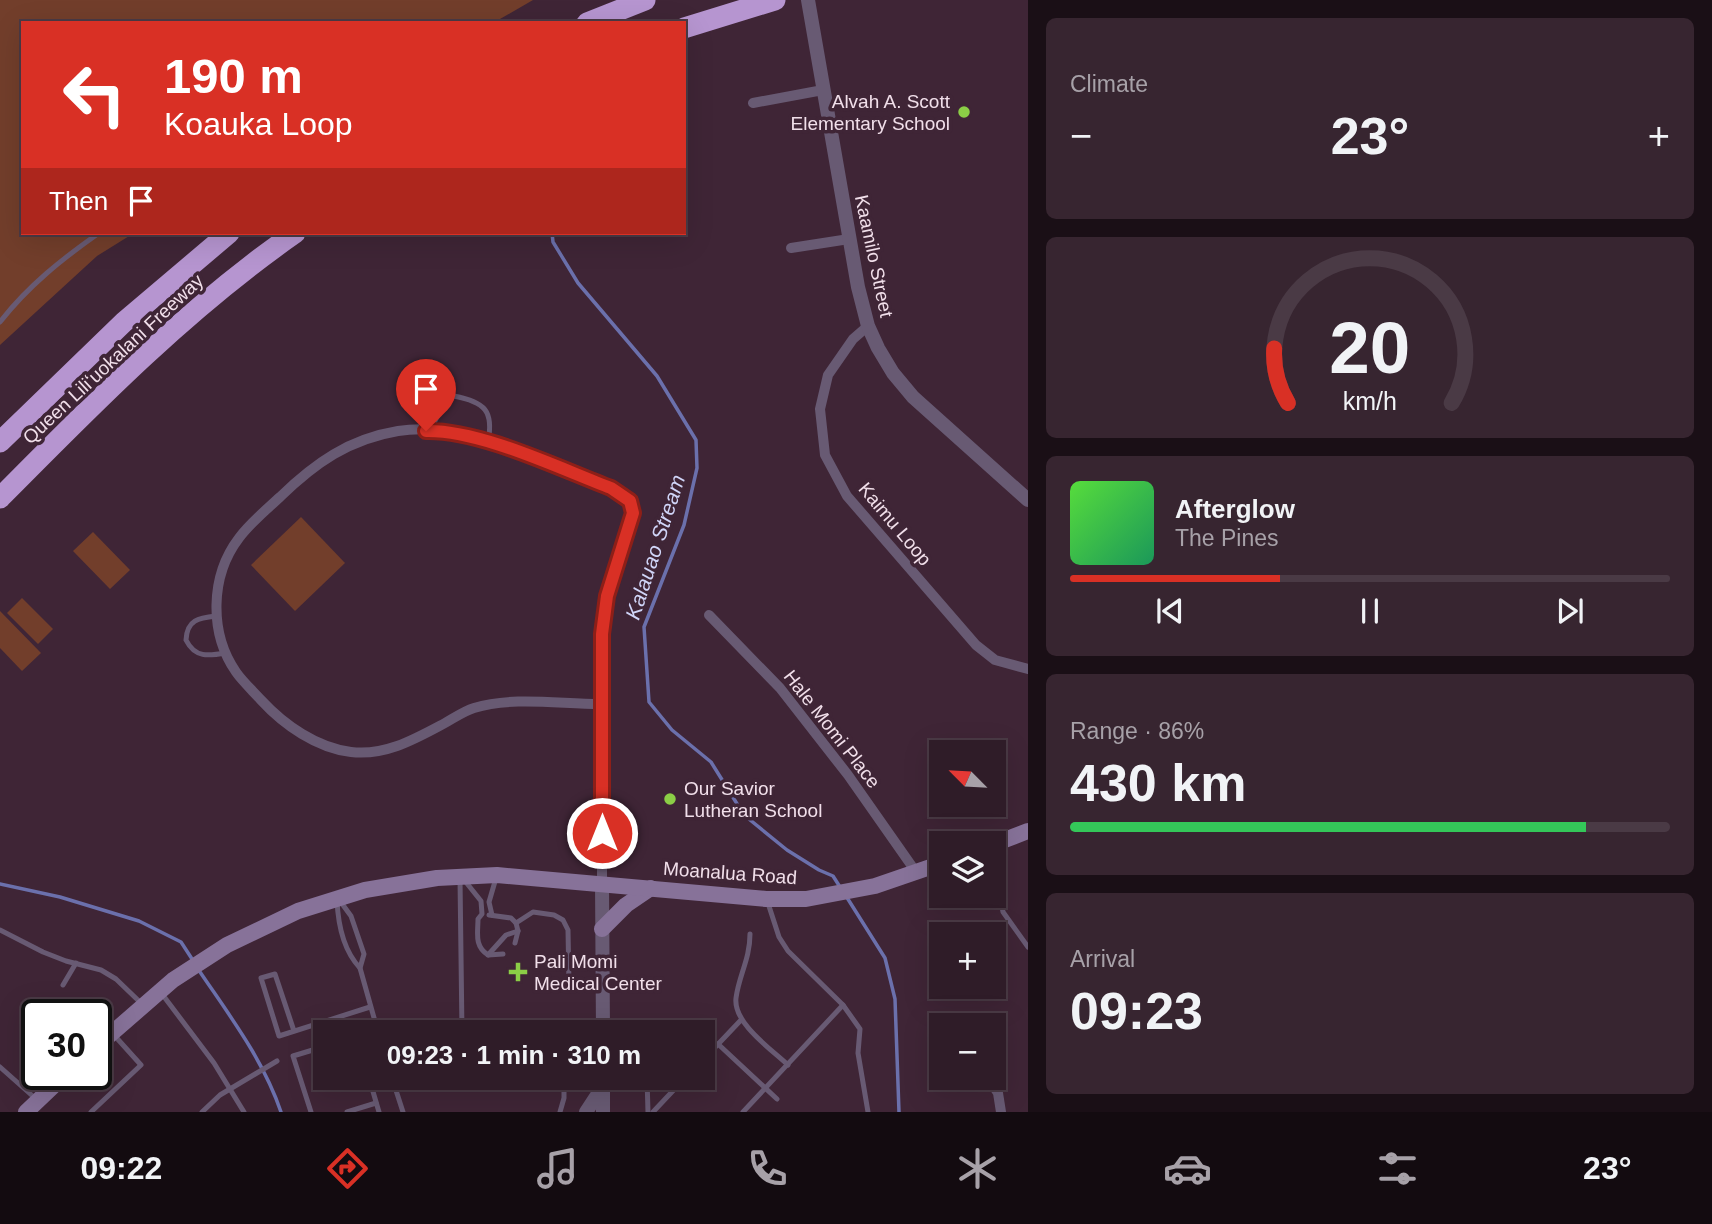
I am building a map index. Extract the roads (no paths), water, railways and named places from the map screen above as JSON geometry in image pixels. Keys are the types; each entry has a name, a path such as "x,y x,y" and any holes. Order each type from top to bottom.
{"highway":[{"path":"592,21 645,0"},
{"path":"686,27 775,0"},
{"name":"Queen Liliʻuokalani Freeway","path":"0,442 124,322 227,235"},
{"name":"Queen Liliʻuokalani Freeway","path":"0,498 163,339 260,258 292,235"}],"main road":[{"path":"1006,839 1028,831"},
{"name":"Moanalua Road","path":"112,1032 159,990 212,953 276,919 337,898 397,884 460,876 497,875 766,899 806,899 874,887 929,868"},
{"path":"602,929 626,905 650,888"},
{"path":"32,1106 49,1090"}],"street":[{"name":"Kaamilo Street","path":"808,0 849,239 868,326 893,373 913,397 1028,500"},
{"path":"753,103 823,90"},
{"path":"791,248 849,239"},
{"name":"Kaimu Loop","path":"868,326 853,339 828,375 820,409 825,455 847,496 976,645 995,660 1028,669"},
{"path":"600,704 494,703 471,709 397,747 376,752 350,752 323,745 293,728 251,688 226,653 221,643 216,594 223,567 238,539 307,471 332,454 365,440 400,430 454,432 488,442 611,488 630,501 633,513 631,526 607,596 602,634 600,704 603,1020"},
{"name":"Hale Momi Place","path":"709,615 780,688 848,775 916,872"},
{"path":"586,1112 598,1090"},
{"path":"603,1090 603,1112"},
{"path":"996,1090 1002,1112"}],"lane":[{"path":"0,322 14,303 51,268 96,235"},
{"path":"429,430 443,406 454,396 471,400 487,411 492,423 488,442"},
{"path":"217,616 197,618 189,624 186,640 190,648 204,656 226,653"},
{"path":"492,915 489,902 497,875"},
{"path":"460,876 478,895 482,914"},
{"path":"460,876 462,1020"},
{"path":"337,898 338,919 350,958 360,968"},
{"path":"337,898 351,916 364,954 360,968 374,1020"},
{"path":"766,899 779,937 788,951 843,1005 860,1029 858,1053 867,1112"},
{"path":"1002,908 1028,947"},
{"path":"516,923 533,912 554,915 563,920 568,930 569,984"},
{"path":"482,914 511,918 518,931 515,943"},
{"path":"482,914 478,919 477,942 488,955 503,954"},
{"path":"0,930 43,952 101,970 116,979 143,1005"},
{"path":"488,955 506,935 518,931"},
{"path":"750,934 750,950 736,1000 741,1020 788,1065"},
{"path":"63,985 76,963"},
{"path":"294,1031 275,974 261,978 279,1036 286,1037 294,1031 318,1027 370,1007"},
{"path":"159,990 231,1088 244,1112"},
{"path":"743,1112 843,1005"},
{"path":"715,1047 741,1020"},
{"path":"91,1112 141,1065 112,1032"},
{"path":"715,1044 718,1044 777,1099"},
{"path":"310,1112 293,1056 313,1050"},
{"path":"202,1112 220,1095 277,1061"},
{"path":"0,1067 32,1106"},
{"path":"372,1090 379,1112"},
{"path":"396,1090 403,1112"},
{"path":"560,1112 565,1090"},
{"path":"649,1090 651,1112"},
{"path":"651,1112 673,1090"},
{"path":"347,1112 376,1103"}],"waterway":[{"name":"Kalauao Stream","path":"552,235 553,242 578,283 657,376 696,440 697,468 684,525 644,627 649,702 672,730 711,762 744,815 787,850 833,876 840,887"},
{"path":"0,884 60,897 139,921 181,942 194,962"},
{"name":"Kalauao Stream","path":"846,896 885,958 895,999 899,1112"},
{"path":"198,969 255,1056 281,1112"}],"place":[{"name":"Alvah A. Scott Elementary School","path":"964,112"},
{"name":"Our Savior Lutheran School","path":"670,799"},
{"name":"Pali Momi Medical Center","path":"518,972"}]}
